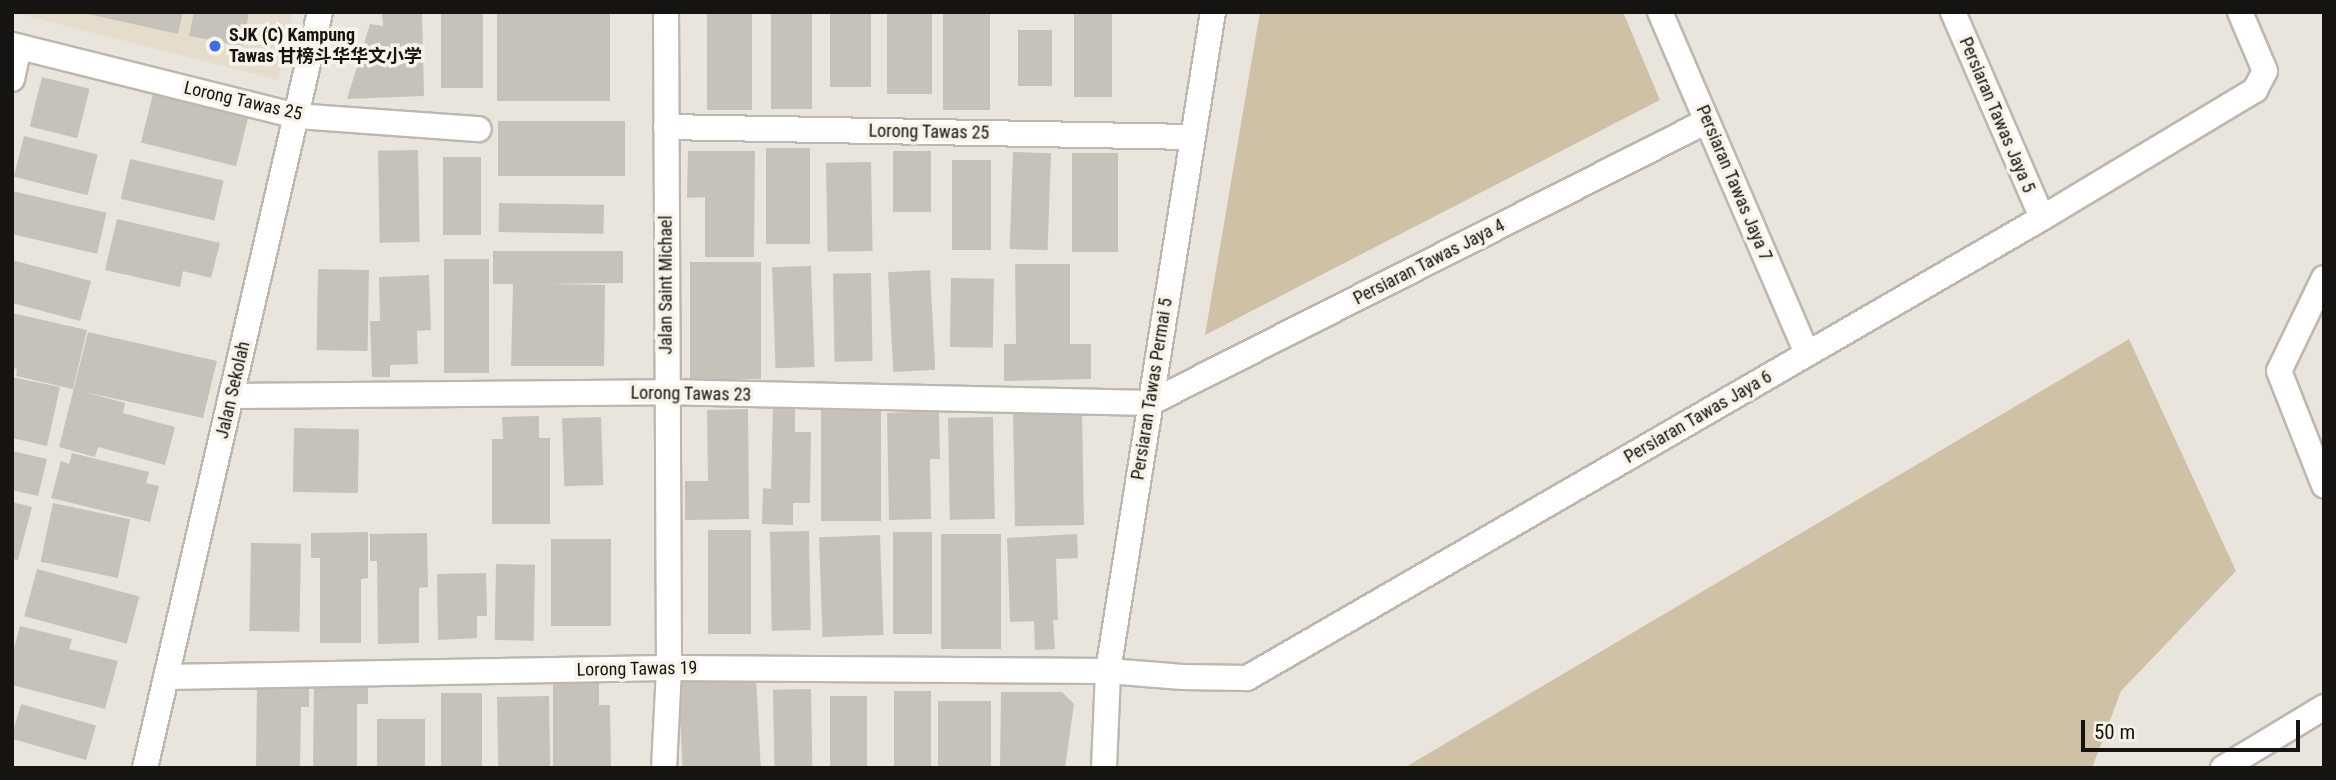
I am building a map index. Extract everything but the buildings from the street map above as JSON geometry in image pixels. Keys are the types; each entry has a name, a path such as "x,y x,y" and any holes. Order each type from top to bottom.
{"street":[{"name":"Jalan Sekolah","path":"145,768 320,12"},
{"name":"Jalan Saint Michael","path":"664,768 669,668 666,12"},
{"name":"Persiaran Tawas Permai 5","path":"1104,768 1108,671 1213,12"},
{"name":"Persiaran Tawas Jaya 7","path":"1660,12 1807,354"},
{"name":"Persiaran Tawas Jaya 5","path":"1953,12 2042,218"},
{"name":"Persiaran Tawas Jaya 6","path":"1108,671 1182,677 1247,678 2042,218 2255,90 2263,78 2263,65 2240,12"},
{"name":"Lorong Tawas 25","path":"16,46 296,116 479,129"},
{"path":"12,79 16,46"},
{"name":"Persiaran Tawas Jaya 4","path":"1150,403 1707,121"},
{"name":"Lorong Tawas 25","path":"666,127 1192,137"},
{"path":"2324,278 2279,371 2324,485"},
{"name":"Lorong Tawas 23","path":"231,396 667,392 1150,403"},
{"name":"Lorong Tawas 19","path":"166,677 669,668 1108,671"},
{"path":"2224,768 2324,707"}],"shaded area":[{"name":"SJK (C) Kampung Tawas 甘榜斗华华文小学","path":"12,12 293,12 278,80"},
{"path":"1260,12 1623,12 1660,100 1205,335"},
{"path":"2129,339 2236,571 2121,691 2092,768 1404,768"}],"place":[{"name":"SJK (C) Kampung Tawas 甘榜斗华华文小学","path":"215,46"}]}
